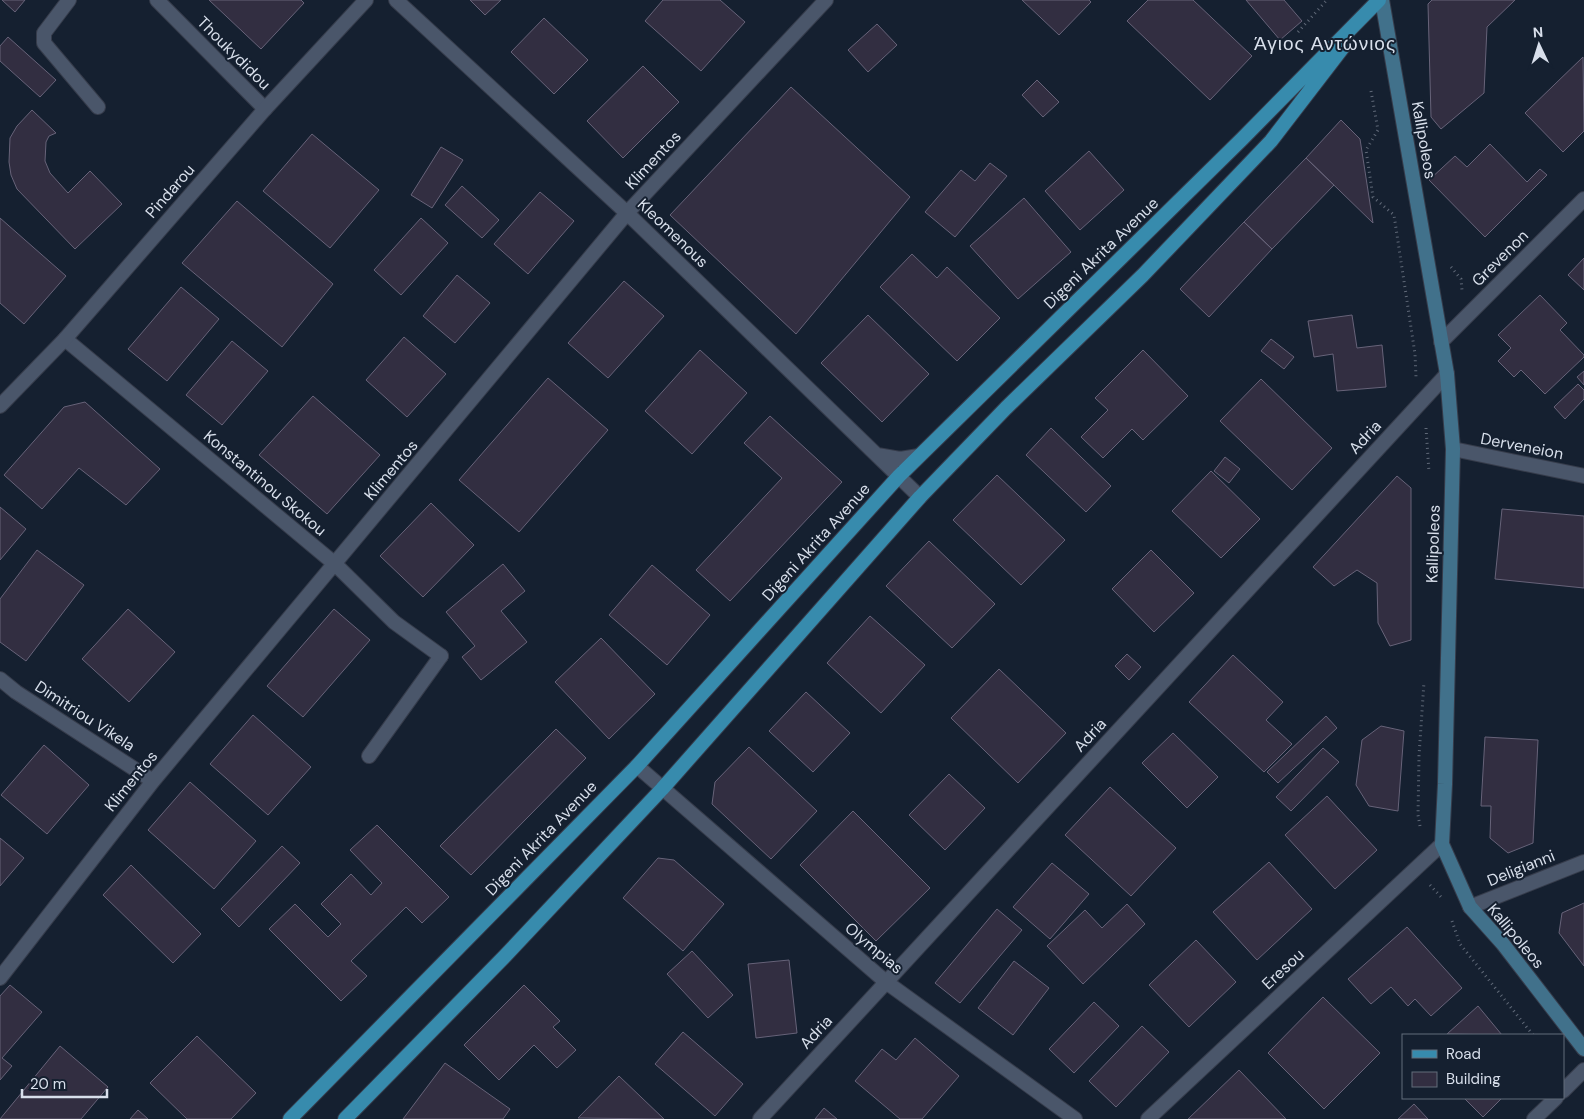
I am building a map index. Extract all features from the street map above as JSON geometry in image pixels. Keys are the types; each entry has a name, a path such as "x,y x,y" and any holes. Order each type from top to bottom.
{"main road":[{"name":"Kallipoleos","path":"1381,0 1447,374 1453,449 1442,844 1470,907 1503,944 1584,1049"},
{"name":"Digeni Akrita Avenue","path":"290,1119 636,766 898,476 1381,0"},
{"path":"345,1119 505,956 662,789 920,497 1006,408 1143,275 1271,141 1381,0"}],"street":[{"path":"69,0 44,33 44,43 98,107"},
{"name":"Thoukydidou","path":"157,0 265,109"},
{"name":"Pindarou","path":"0,406 65,338 265,109 366,0"},
{"name":"Kleomenous","path":"396,0 627,213 920,497"},
{"name":"Klimentos","path":"0,978 153,781 627,213 826,0"},
{"name":"Grevenon","path":"1441,342 1584,199"},
{"name":"Konstantinou Skokou","path":"65,338 335,564 394,622 441,656 370,756"},
{"name":"Adria","path":"760,1119 1447,374"},
{"name":"Derveneion","path":"1453,449 1584,476"},
{"path":"876,455 900,459 919,456"},
{"name":"Dimitriou Vikela","path":"0,679 16,692 153,781"},
{"name":"Olympias","path":"636,766 886,982 1075,1119"},
{"name":"Eresou","path":"1148,1119 1442,844"},
{"name":"Deligianni","path":"1470,907 1584,862"},
{"path":"1564,1090 1584,1070"},
{"path":"1534,1119 1555,1099"}],"path":[{"path":"1298,32 1327,0"},
{"path":"1371,91 1378,130 1366,150 1373,197 1394,215 1415,354 1416,378 1412,384"},
{"path":"1430,884 1444,901"},
{"path":"1450,918 1460,944 1532,1034"}],"building":[{"path":"2,0 25,0 15,12"},
{"path":"209,0 301,0 304,3 261,49"},
{"path":"470,0 501,0 485,15"},
{"path":"663,0 720,0 745,22 701,71 645,21"},
{"path":"1022,0 1089,0 1091,2 1059,35"},
{"path":"1148,0 1193,0 1252,56 1210,100 1127,21"},
{"path":"1246,0 1284,0 1302,21 1280,40"},
{"path":"1432,0 1515,0 1487,27 1484,93 1441,129 1431,117 1428,4"},
{"path":"544,18 588,60 554,94 511,52"},
{"path":"877,24 897,45 868,72 848,50"},
{"path":"8,37 56,80 40,97 0,61 0,46"},
{"path":"1583,57 1584,131 1563,152 1525,113"},
{"path":"643,66 679,102 623,158 587,121"},
{"path":"1037,80 1059,102 1043,117 1022,95"},
{"path":"791,87 910,197 796,334 670,215"},
{"path":"32,110 56,133 49,136 46,142 45,161 50,173 68,193 90,171 122,204 75,249 17,189 11,175 9,162 10,138 17,126"},
{"path":"1341,120 1360,139 1373,223 1306,158"},
{"path":"312,134 379,190 330,248 263,191"},
{"path":"1490,144 1527,182 1540,169 1547,175 1485,237 1429,180 1455,156 1467,167"},
{"path":"441,147 463,160 432,208 411,195"},
{"path":"1089,151 1124,190 1080,230 1045,191"},
{"path":"1306,158 1334,185 1272,249 1244,222"},
{"path":"990,163 1007,176 955,237 925,212 961,170 975,181"},
{"path":"462,186 499,220 482,238 445,205"},
{"path":"540,192 574,221 528,274 494,244"},
{"path":"1024,198 1071,252 1018,299 970,246"},
{"path":"237,201 333,284 282,347 182,263"},
{"path":"0,218 66,276 24,324 0,303"},
{"path":"421,218 448,243 401,295 374,270"},
{"path":"1244,222 1272,249 1209,317 1180,289"},
{"path":"912,254 937,278 947,267 1000,318 957,361 880,287"},
{"path":"1584,258 1584,290 1568,275"},
{"path":"457,275 490,303 455,343 423,316"},
{"path":"624,281 664,316 608,378 568,343"},
{"path":"181,287 219,319 167,381 128,349"},
{"path":"1540,295 1567,323 1560,330 1584,355 1545,394 1521,370 1514,377 1498,361 1511,348 1498,335"},
{"path":"868,315 929,374 882,422 821,363"},
{"path":"1352,315 1357,348 1382,345 1386,387 1337,391 1333,354 1314,357 1308,321"},
{"path":"404,337 446,374 407,417 366,380"},
{"path":"1271,339 1294,357 1284,369 1261,351"},
{"path":"232,341 268,371 222,425 186,395"},
{"path":"700,350 747,393 692,454 645,411"},
{"path":"1143,350 1188,396 1143,440 1132,429 1103,458 1081,437 1108,410 1095,398"},
{"path":"1584,371 1584,385 1577,377"},
{"path":"548,378 608,430 519,532 459,480"},
{"path":"1261,379 1332,448 1292,490 1220,421"},
{"path":"1578,384 1584,390 1584,399 1565,419 1554,407"},
{"path":"313,396 380,455 327,514 259,455"},
{"path":"85,402 160,469 126,505 79,468 42,509 4,475 64,407"},
{"path":"770,416 842,482 730,601 696,570 782,478 744,443"},
{"path":"1051,428 1111,486 1086,512 1026,455"},
{"path":"1225,457 1240,469 1229,483 1214,471"},
{"path":"1211,471 1260,519 1221,558 1172,511"},
{"path":"997,475 1065,540 1021,585 953,520"},
{"path":"1397,476 1411,488 1411,640 1390,646 1378,623 1377,583 1357,570 1334,586 1313,567"},
{"path":"431,503 474,545 423,597 380,556"},
{"path":"0,507 26,529 0,560"},
{"path":"1502,509 1584,516 1584,588 1495,579"},
{"path":"929,541 995,604 952,648 886,586"},
{"path":"37,550 84,585 26,661 0,642 0,599"},
{"path":"1151,550 1194,593 1154,632 1112,589"},
{"path":"503,564 525,591 501,611 527,642 481,680 462,657 475,646 446,612"},
{"path":"652,565 710,615 667,665 609,615"},
{"path":"128,609 175,652 129,702 82,659"},
{"path":"334,609 370,640 303,717 267,686"},
{"path":"870,616 925,665 881,713 827,663"},
{"path":"601,638 655,694 609,739 555,682"},
{"path":"1127,654 1141,667 1129,680 1115,666"},
{"path":"1233,655 1283,702 1266,720 1292,744 1264,772 1189,702"},
{"path":"999,669 1066,733 1018,783 951,718"},
{"path":"806,692 850,733 813,772 769,731"},
{"path":"253,715 311,767 268,815 210,764"},
{"path":"1326,716 1337,728 1278,783 1267,772"},
{"path":"1381,726 1404,731 1398,811 1369,806 1356,785 1362,740"},
{"path":"556,729 586,758 471,875 440,846"},
{"path":"1173,733 1218,777 1187,808 1142,763"},
{"path":"1485,737 1538,740 1533,843 1508,853 1490,838 1491,806 1481,806"},
{"path":"44,745 89,785 47,834 1,795"},
{"path":"749,747 817,811 771,859 712,804 715,782"},
{"path":"1323,748 1339,762 1291,811 1276,797"},
{"path":"949,774 985,808 945,850 909,815"},
{"path":"190,782 256,841 214,889 148,830"},
{"path":"1110,787 1176,848 1131,896 1065,835"},
{"path":"1327,796 1377,850 1335,889 1285,835"},
{"path":"853,811 930,888 876,941 800,865"},
{"path":"377,825 449,897 422,923 406,907 351,961 367,976 341,1001 269,929 295,904 328,937 341,924 321,904 351,874 371,895 382,883 350,850"},
{"path":"0,838 24,858 0,886"},
{"path":"282,846 300,863 239,927 221,909"},
{"path":"658,858 674,860 724,904 683,951 623,898"},
{"path":"1269,862 1312,909 1257,960 1213,912"},
{"path":"1052,863 1089,894 1050,939 1013,907"},
{"path":"131,865 201,934 173,963 103,895"},
{"path":"1584,903 1584,966 1559,933 1562,913"},
{"path":"1127,904 1145,924 1083,984 1047,946 1085,910 1102,928"},
{"path":"997,909 1022,930 960,1003 935,983"},
{"path":"1407,927 1462,988 1431,1016 1415,999 1408,1006 1391,987 1371,1004 1348,979"},
{"path":"1196,940 1236,982 1189,1027 1149,985"},
{"path":"692,951 733,995 708,1018 667,974"},
{"path":"789,960 797,1033 756,1038 748,964"},
{"path":"1014,961 1049,988 1013,1035 978,1008"},
{"path":"10,985 42,1012 2,1058 12,1066 0,1080 0,996"},
{"path":"524,985 560,1021 553,1027 576,1050 557,1068 534,1045 499,1080 464,1045"},
{"path":"1323,997 1380,1053 1324,1109 1268,1053"},
{"path":"1094,1002 1119,1026 1074,1073 1049,1049"},
{"path":"1478,1006 1501,1034 1447,1034"},
{"path":"1142,1026 1169,1052 1116,1107 1089,1081"},
{"path":"683,1032 743,1084 715,1116 655,1064"},
{"path":"197,1036 256,1093 231,1119 187,1119 150,1083"},
{"path":"915,1038 959,1076 922,1119 900,1119 855,1081 882,1049 896,1060"},
{"path":"60,1046 108,1087 81,1119 0,1119"},
{"path":"445,1063 510,1109 503,1119 403,1119"},
{"path":"1239,1070 1286,1119 1188,1119"},
{"path":"619,1076 664,1119 578,1118"},
{"path":"1465,1099 1501,1099 1483,1117"},
{"path":"1414,1104 1428,1119 1398,1119"},
{"path":"824,1108 837,1119 815,1119"},
{"path":"138,1110 148,1119 130,1119"}],"district":[{"name":"Άγιος Αντώνιος","path":"1325,43"}]}
